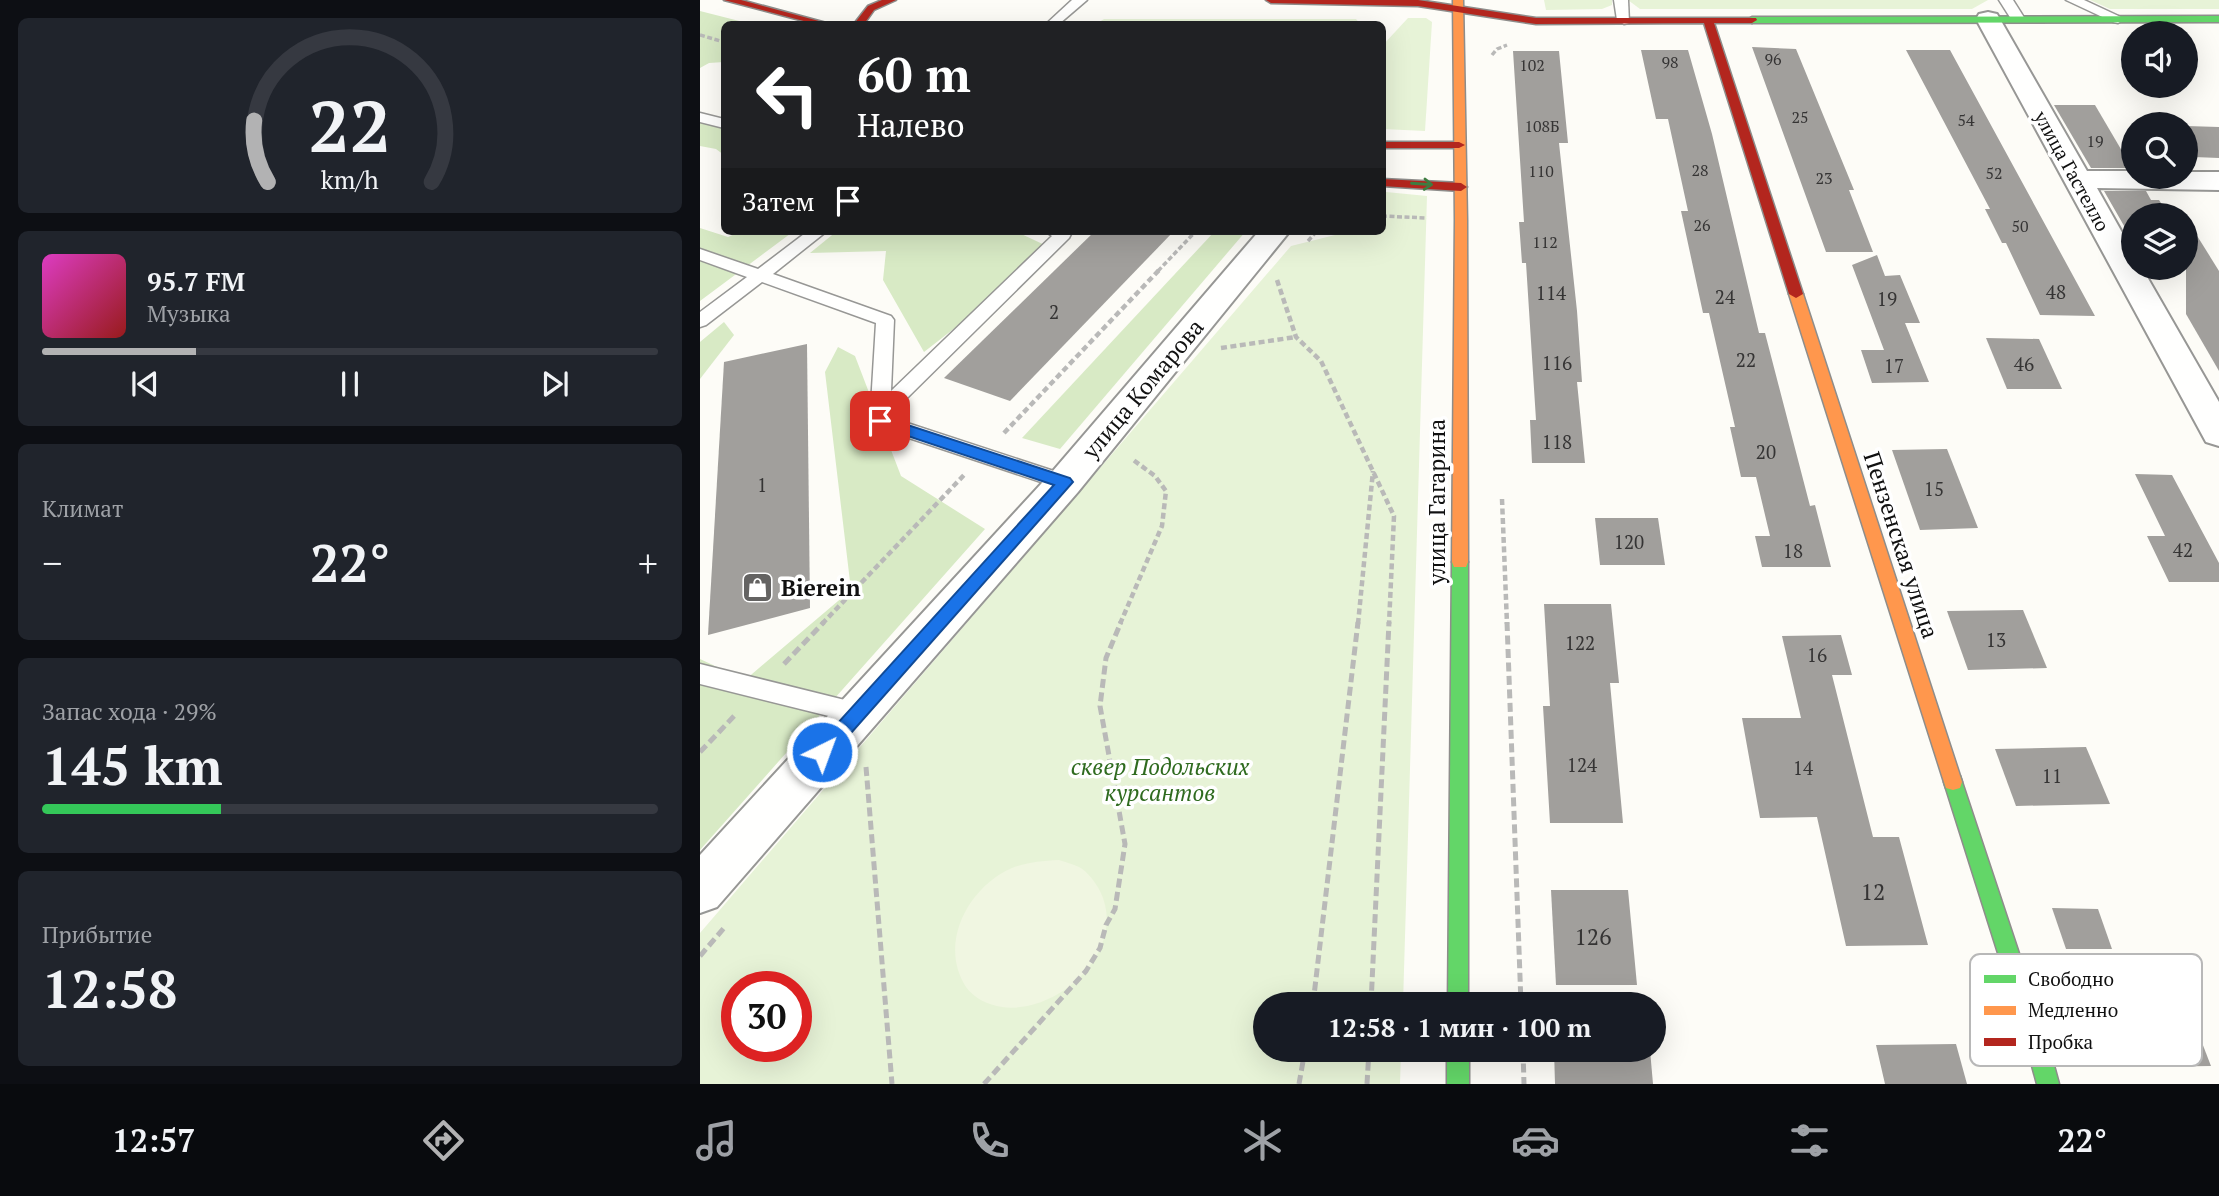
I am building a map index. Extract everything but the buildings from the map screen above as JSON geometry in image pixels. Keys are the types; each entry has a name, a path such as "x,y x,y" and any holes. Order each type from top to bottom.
{"main road":[{"path":"729,0 813,21"},
{"path":"860,21 870,7 891,0"},
{"path":"1271,0 1458,3 1506,19 1536,21 1708,20 1997,9 2018,19 2219,19"},
{"name":"улица Гагарина","path":"1458,3 1461,187 1458,992"},
{"name":"Пензенская улица","path":"1708,20 2009,954"},
{"path":"1458,41 1486,30 1536,21"},
{"path":"1386,145 1459,145"},
{"path":"1386,181 1461,187"},
{"path":"1458,1062 1458,1084"},
{"name":"Пензенская улица","path":"2043,1066 2048,1084"}],"street":[{"name":"улица Гастелло","path":"1997,9 2077,179 2219,433"},
{"path":"2077,179 2219,181"},
{"name":"улица Комарова","path":"700,890 1065,482 1272,235"}],"lane":[{"path":"1056,21 1080,0"},
{"path":"1621,0 1625,20"},
{"path":"2073,0 2118,19"},
{"path":"1997,9 2018,19"},
{"path":"700,117 721,123"},
{"path":"700,321 813,235"},
{"path":"880,421 896,397 1062,235"},
{"path":"700,254 885,320 880,421"},
{"path":"880,421 1065,482"},
{"path":"700,674 857,713"}],"path":[{"path":"700,35 721,41"},
{"path":"1485,64 1497,49 1517,42"},
{"path":"1386,216 1461,220"},
{"path":"700,752 1192,235"},
{"path":"1277,278 1296,337 1321,361 1394,516 1372,992"},
{"path":"1216,349 1296,337"},
{"path":"984,1084 1086,971 1100,948 1106,925 1115,909 1125,845 1100,706 1106,659 1162,526 1166,491 1155,476 1126,455"},
{"path":"1313,992 1360,609 1373,470"},
{"path":"1502,493 1521,992"},
{"path":"866,761 892,1084"},
{"path":"1299,1084 1303,1062"},
{"path":"1367,1084 1368,1062"},
{"path":"1523,1062 1524,1084"}],"green space":[{"path":"1544,0 1612,0 1612,5 1602,9 1546,10"},
{"path":"1628,0 1988,0 1972,9 1640,9"},
{"path":"2090,0 2219,0 2219,9 2110,9"},
{"path":"700,11 739,21 721,21 721,62 709,63 700,68"},
{"path":"1408,18 1426,18 1432,22 1425,131 1386,129 1386,42"},
{"path":"1356,19 1358,21 1101,21"},
{"path":"700,117 721,123 721,153 700,146"},
{"name":"сквер Подольских курсантов","path":"1386,192 1427,196 1403,992 1253,992 1253,1062 1401,1062 1400,1084 700,1084 700,933 1291,246 1335,235 1386,235"},
{"path":"700,228 728,237 789,235 700,301"},
{"path":"832,235 1024,235 1049,247 983,306 924,352 883,280 886,251 810,253"},
{"path":"1211,235 1243,235 1060,449 1022,438"},
{"path":"724,322 734,335 700,379 700,342"},
{"path":"838,347 855,356 901,476 985,529 700,850 700,659 745,680 851,590 825,372"},
{"path":"1059,860 1082,869 1100,891 1106,913 1105,935 1097,955 1083,974 1066,989 1045,1000 1024,1007 1002,1007 982,1000 966,987 958,970 955,953 962,918 982,889 996,877 1023,864"}],"traffic: fast":[{"path":"1752,20 2219,19"},
{"path":"1458,992 1460,562"},
{"path":"1953,782 2009,954"},
{"path":"1458,1062 1458,1084"},
{"path":"2043,1066 2048,1084"}],"traffic: slow":[{"path":"1458,0 1461,220 1460,562"},
{"path":"1796,294 1953,782"}],"traffic: jam":[{"path":"729,0 813,21"},
{"path":"861,21 871,8 891,0"},
{"path":"1271,0 1418,3 1536,21 1752,20"},
{"path":"1708,20 1796,294"},
{"path":"1386,145 1459,145"},
{"path":"1386,182 1461,187"}],"place":[{"name":"Bierein","path":"758,588"}],"route":[{"path":"822,752 1065,482 880,421"}]}
